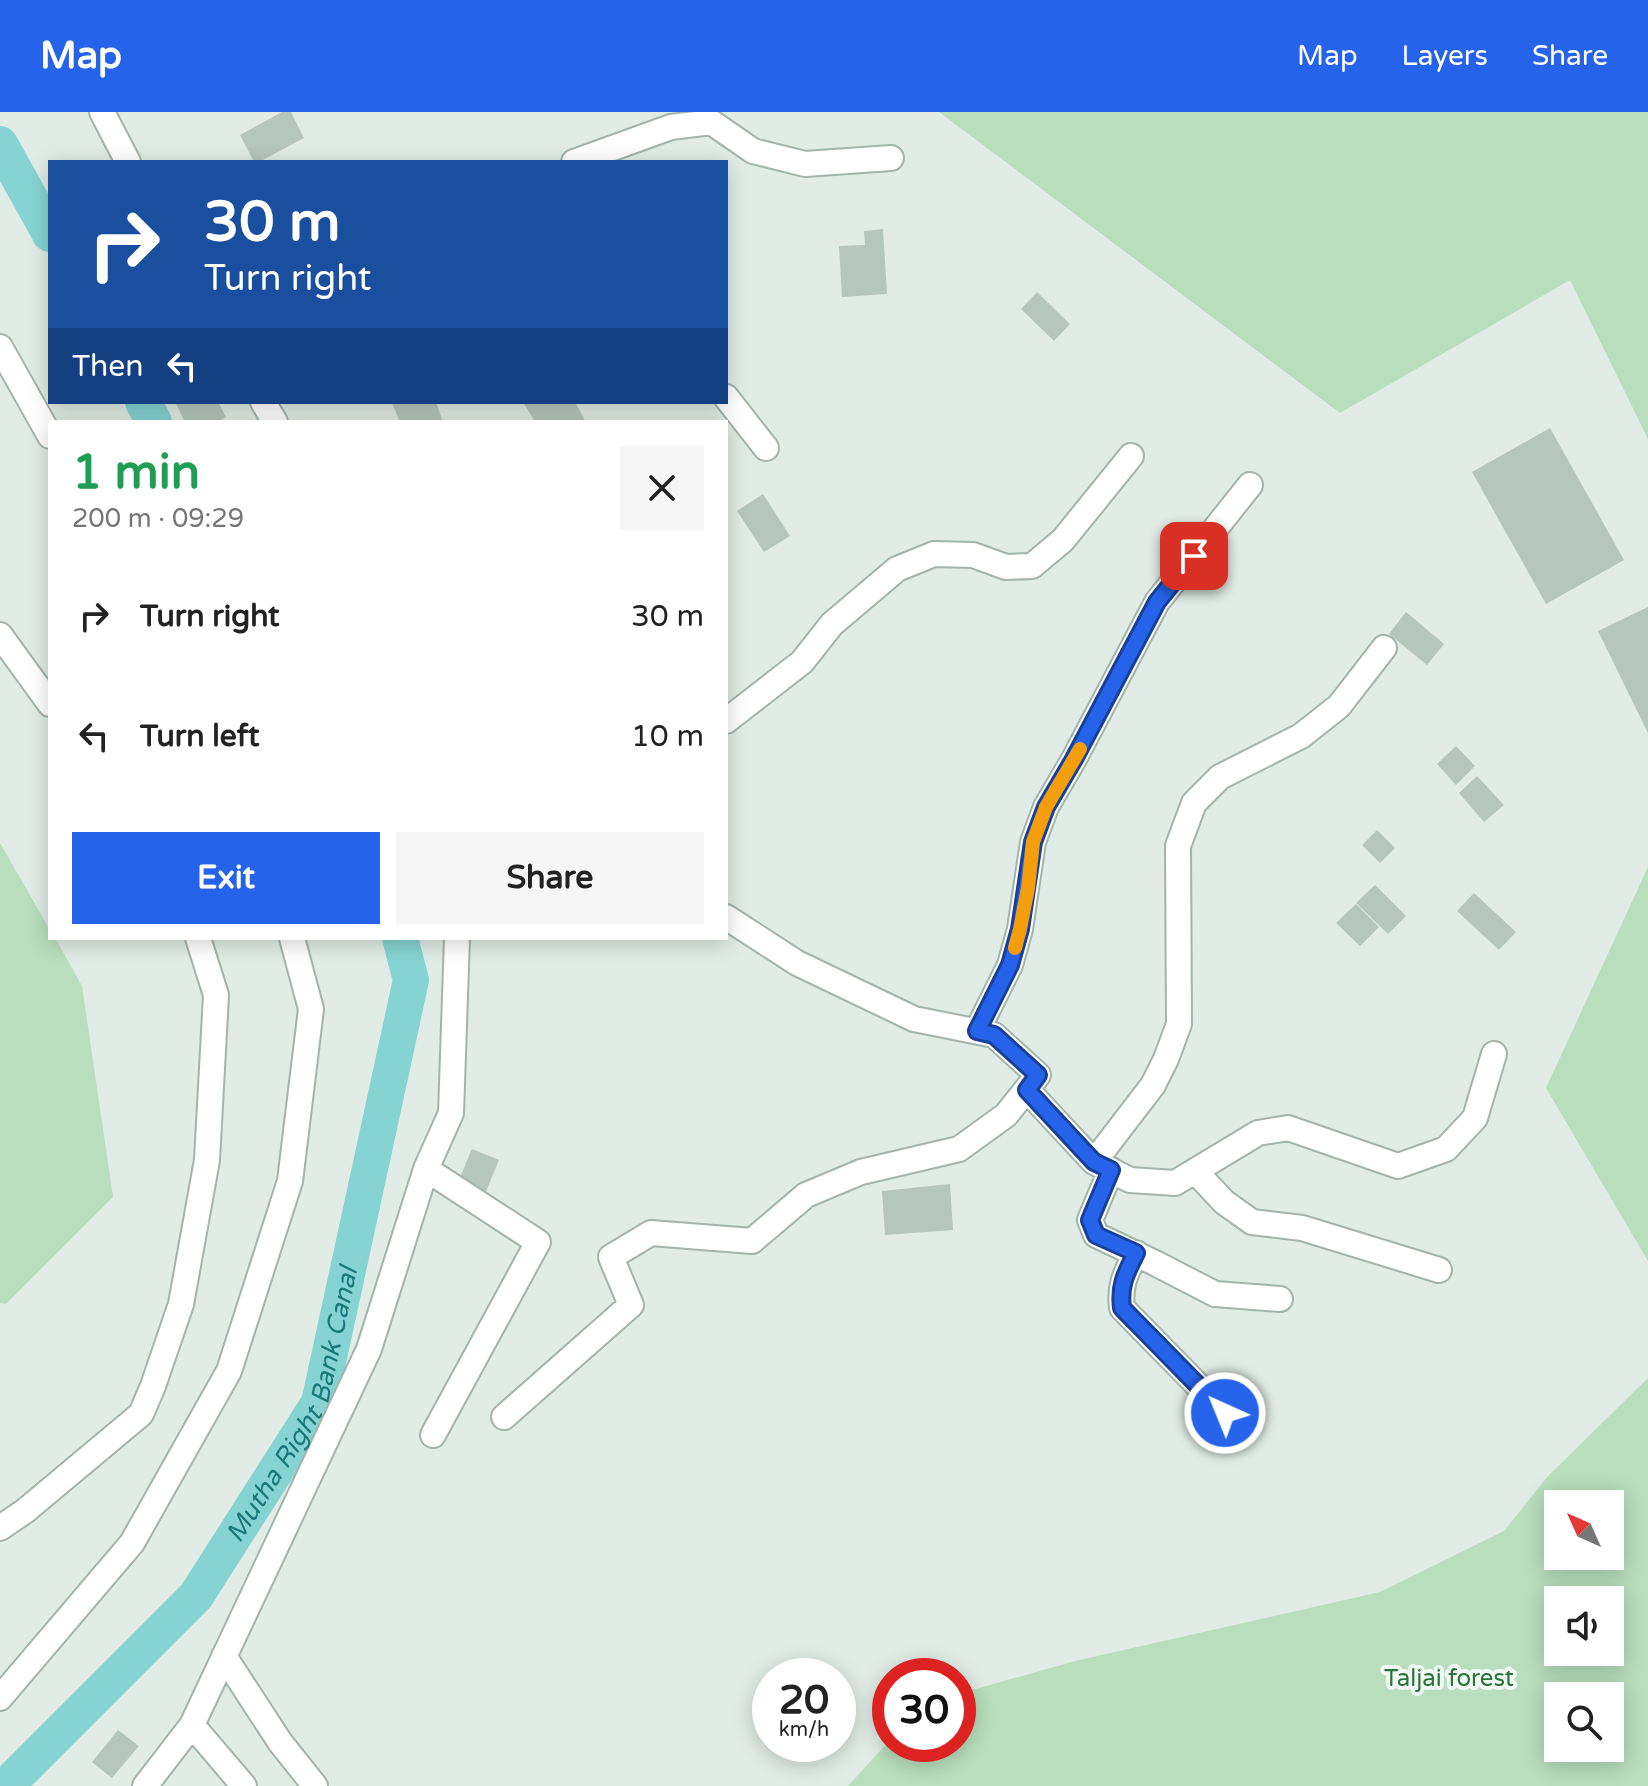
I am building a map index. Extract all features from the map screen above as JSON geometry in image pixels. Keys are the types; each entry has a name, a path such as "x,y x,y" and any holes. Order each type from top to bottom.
{"street":[{"path":"102,112 127,160"},
{"path":"588,160 628,154 671,127 711,122 753,151 805,164 891,158"},
{"path":"0,347 48,432"},
{"path":"728,400 766,448"},
{"path":"728,719 802,662 832,624 897,569 934,554 973,555 1006,567 1032,566 1063,540 1131,456"},
{"path":"977,1031 1010,965 1020,929 1033,842 1046,807 1157,602 1250,485"},
{"path":"0,635 48,701"},
{"path":"1280,1299 1215,1294 1096,1235 1090,1220 1103,1166 1153,1085 1179,1024 1178,846 1194,803 1220,777 1301,736 1339,706 1384,648"},
{"path":"504,1417 631,1305 611,1257 651,1233 752,1241 806,1195 861,1172 959,1149 1006,1115 1038,1075 994,1035 914,1019 797,963 728,918"},
{"path":"0,1528 25,1511 141,1414 181,1304 207,1160 216,995 199,940"},
{"path":"0,1698 132,1543 229,1371 290,1181 311,1009 293,940"},
{"path":"145,1786 192,1725 369,1349 426,1169 451,1113 457,948"},
{"path":"1027,1090 1103,1166 1130,1180 1175,1183 1258,1133 1288,1128 1398,1166 1446,1149 1475,1118 1494,1054"},
{"path":"426,1169 538,1242 433,1435"},
{"path":"1195,1171 1224,1202 1252,1222 1302,1228 1439,1270"},
{"path":"1136,1253 1120,1292 1122,1308 1225,1413"},
{"path":"224,1656 280,1742 315,1786"},
{"path":"192,1725 244,1786"}],"green space":[{"path":"939,112 1648,112 1648,439 1570,280 1340,413"},
{"path":"0,843 48,927 48,940 56,940 82,986 113,1197 6,1304 0,1303"},
{"path":"1648,867 1648,1261 1546,1088"},
{"name":"Taljai forest","path":"1648,1378 1648,1786 848,1786 872,1760 976,1762 976,1689 1075,1661 1380,1592 1504,1531 1548,1476"}],"building":[{"path":"282,112 291,112 304,138 263,160 253,160 240,135"},
{"path":"883,229 887,294 842,297 839,246 865,245 864,231"},
{"path":"1037,292 1070,324 1054,341 1021,309"},
{"path":"176,404 219,404 226,417 221,420 184,420"},
{"path":"392,404 437,404 442,420 399,420"},
{"path":"524,404 576,404 585,420 534,420"},
{"path":"1550,428 1624,560 1546,604 1472,472"},
{"path":"763,494 790,536 764,552 737,511"},
{"path":"1648,607 1648,733 1598,631"},
{"path":"1406,612 1444,644 1427,665 1389,634"},
{"path":"1456,746 1475,766 1456,785 1437,764"},
{"path":"1477,776 1504,805 1484,822 1459,793"},
{"path":"1377,830 1395,848 1380,863 1362,845"},
{"path":"1375,885 1406,916 1388,934 1356,903"},
{"path":"1474,893 1516,932 1499,950 1457,911"},
{"path":"1356,904 1379,927 1360,946 1336,923"},
{"path":"472,1149 499,1160 485,1194 458,1182"},
{"path":"950,1184 953,1230 885,1235 882,1191"},
{"path":"118,1730 139,1746 112,1778 92,1762"}],"waterway":[{"name":"Mutha Right Bank Canal","path":"0,144 48,230"},
{"name":"Mutha Right Bank Canal","path":"144,404 153,420"},
{"name":"Mutha Right Bank Canal","path":"6,1786 196,1596 319,1403 411,980 401,940"}],"slow traffic":[{"path":"1015,948 1028,888 1033,842 1046,807 1080,749"}],"route":[{"path":"1194,556 1157,602 1046,807 1033,842 1028,888 1010,965 977,1031 994,1035 1038,1075 1027,1090 1094,1162 1111,1170 1090,1220 1096,1235 1136,1253 1120,1292 1122,1308 1225,1413"}]}
